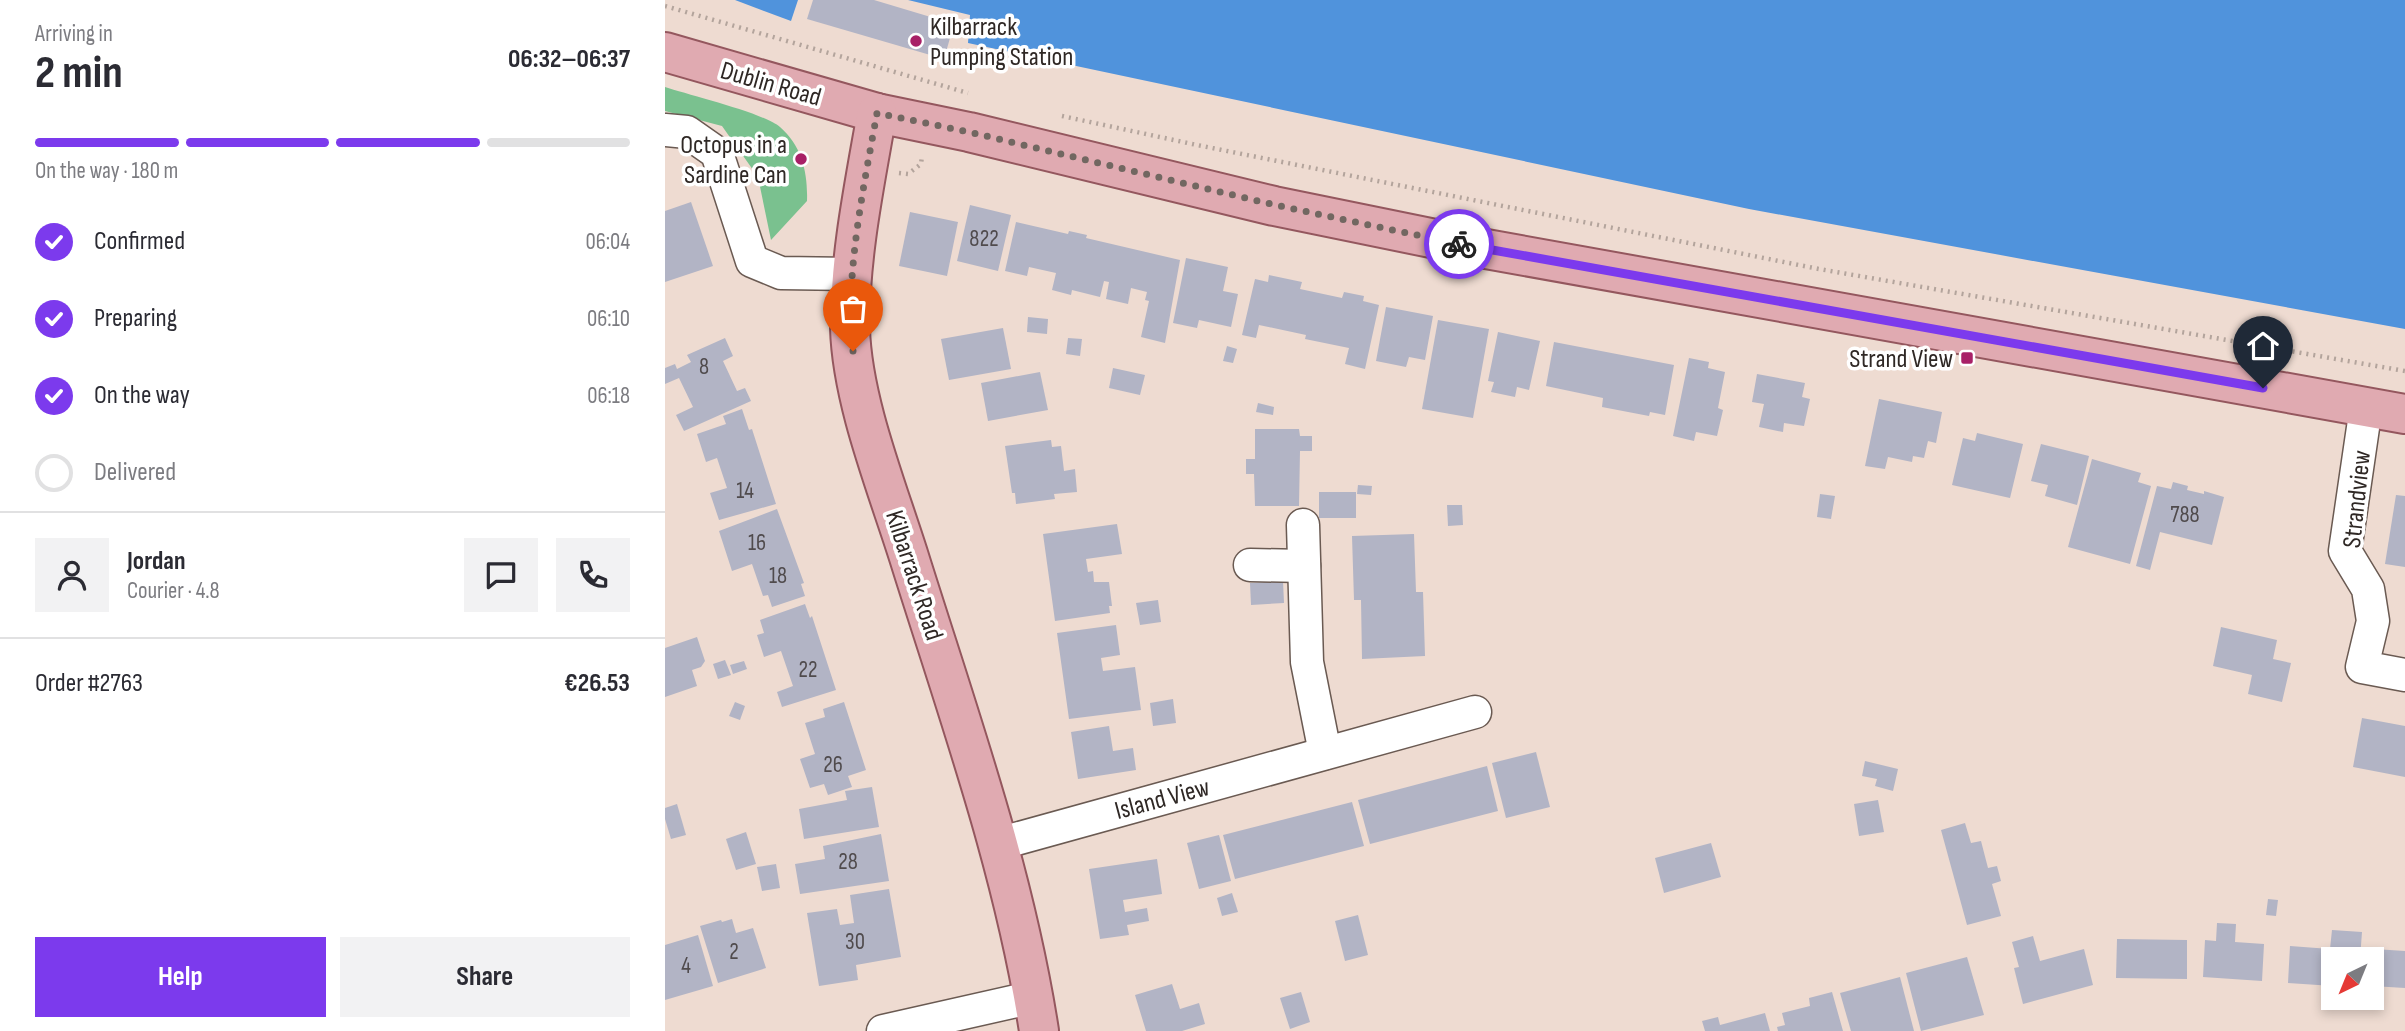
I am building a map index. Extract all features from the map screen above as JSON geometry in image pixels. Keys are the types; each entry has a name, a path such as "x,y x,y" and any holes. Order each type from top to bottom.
{"main road":[{"name":"Dublin Road","path":"665,52 877,113 969,132 1275,205 1475,247 2405,414"},
{"name":"Kilbarrack Road","path":"877,113 853,274 850,329 858,394 999,844 1037,1014"}],"street":[{"path":"665,130 687,132 717,153 752,261 781,273 853,274"},
{"name":"Strandview","path":"2366,407 2345,551 2368,589 2373,621 2362,667 2405,675"},
{"path":"1303,525 1307,662 1325,753"},
{"path":"1250,565 1304,566"},
{"name":"Island View","path":"999,844 1475,712"},
{"path":"883,1031 1037,1014"}],"path":[{"path":"665,6 976,96"},
{"path":"1053,114 1819,269 2405,371"},
{"path":"893,173 908,174 921,164 923,148"}],"green space":[{"path":"665,87 759,116 788,134 805,170 807,201 771,240 758,177 722,126 665,111"}],"water":[{"path":"735,0 798,0 791,21"},
{"path":"908,0 2405,0 2405,329 1749,209 968,43 970,15"}],"building":[{"name":"Kilbarrack Pumping Station","path":"813,0 874,0 954,24 944,59 807,19"},
{"path":"691,202 713,266 665,282 665,211"},
{"path":"970,205 1011,215 998,271 957,261"},
{"path":"910,212 958,222 947,276 899,266"},
{"path":"1016,222 1068,234 1069,231 1087,235 1086,238 1180,260 1165,343 1141,337 1149,301 1145,300 1147,292 1131,288 1128,304 1106,299 1109,282 1104,281 1100,297 1072,290 1071,295 1052,290 1056,273 1029,267 1027,276 1005,271"},
{"path":"1186,258 1228,267 1223,291 1238,294 1231,327 1199,320 1197,328 1173,323"},
{"path":"1269,275 1302,282 1300,289 1342,298 1344,292 1364,296 1363,301 1379,305 1365,369 1345,364 1349,348 1305,339 1306,335 1259,325 1256,338 1242,335 1255,279 1268,282"},
{"path":"1386,307 1433,316 1425,360 1409,357 1406,367 1376,361"},
{"path":"1028,317 1048,319 1047,334 1027,332"},
{"path":"1438,320 1489,329 1473,418 1422,409"},
{"path":"1003,328 1011,369 949,380 941,339"},
{"path":"1498,332 1540,341 1529,390 1517,387 1515,397 1491,392 1494,382 1488,381"},
{"path":"725,338 733,356 723,361 737,391 745,388 751,401 684,431 676,415 693,407 679,378 665,384 665,368 675,364 677,369 691,362 687,355"},
{"path":"1068,338 1082,339 1080,356 1066,354"},
{"path":"1554,342 1674,365 1665,415 1650,412 1649,416 1602,407 1603,398 1546,386"},
{"path":"1227,346 1237,349 1233,363 1223,361"},
{"path":"1689,358 1709,362 1708,368 1725,372 1718,408 1723,410 1717,436 1696,432 1694,441 1673,436"},
{"path":"1113,368 1145,375 1140,395 1109,388"},
{"path":"1040,372 1048,410 988,421 981,383"},
{"path":"1757,374 1805,383 1802,397 1810,399 1804,426 1784,423 1783,432 1759,427 1764,404 1752,402"},
{"path":"1879,399 1942,412 1936,443 1928,441 1924,458 1913,456 1912,462 1888,457 1885,469 1865,466"},
{"path":"1258,403 1274,407 1273,415 1256,412"},
{"path":"742,409 749,430 752,429 776,504 719,520 710,493 727,488 717,458 706,462 697,434 726,424 723,416"},
{"path":"1255,429 1299,429 1300,436 1312,436 1312,451 1300,451 1299,506 1255,506 1254,474 1246,474 1246,459 1255,459"},
{"path":"1977,433 2023,444 2010,498 1952,485 1963,438 1975,441"},
{"path":"1051,440 1052,447 1061,446 1064,471 1075,469 1077,492 1054,494 1055,499 1016,504 1005,446"},
{"path":"2041,444 2089,456 2077,505 2045,496 2048,485 2031,481"},
{"path":"2092,459 2141,473 2138,482 2151,486 2130,564 2068,547"},
{"path":"2173,482 2188,486 2187,490 2204,494 2204,491 2224,497 2212,545 2160,532 2150,570 2136,566 2157,486 2171,489"},
{"path":"1358,485 1372,486 1371,495 1357,494"},
{"path":"1319,492 1356,492 1356,518 1319,518"},
{"path":"1820,494 1835,496 1831,519 1817,517"},
{"path":"2396,495 2405,496 2405,567 2385,564"},
{"path":"1447,505 1462,505 1463,525 1448,526"},
{"path":"777,509 804,583 801,584 805,596 772,607 768,595 763,596 752,564 732,571 719,531"},
{"path":"1117,524 1122,554 1086,559 1088,572 1093,571 1094,582 1109,582 1112,606 1109,606 1110,613 1055,621 1043,534"},
{"path":"1414,534 1416,592 1423,592 1425,656 1362,659 1361,600 1354,600 1352,536"},
{"path":"1283,581 1284,603 1251,605 1250,583"},
{"path":"1158,600 1161,622 1140,625 1136,603"},
{"path":"805,604 810,618 812,616 836,690 782,707 777,692 793,686 781,651 764,657 757,635 764,633 760,620"},
{"path":"1116,625 1120,655 1101,658 1103,671 1135,667 1141,710 1069,719 1057,633"},
{"path":"2221,627 2277,640 2273,659 2291,663 2282,702 2248,694 2252,675 2213,666"},
{"path":"697,637 705,661 701,667 692,670 697,686 665,697 665,648"},
{"path":"725,660 731,675 718,679 713,664"},
{"path":"744,661 747,669 733,674 730,665"},
{"path":"1173,699 1176,723 1153,726 1150,703"},
{"path":"735,702 745,706 740,720 729,716"},
{"path":"844,702 866,770 848,776 852,787 828,795 824,784 810,788 800,759 815,754 805,723 825,717 823,709"},
{"path":"2362,718 2405,726 2405,777 2353,767"},
{"path":"1109,726 1113,751 1133,748 1136,770 1078,779 1071,732"},
{"path":"1536,752 1550,807 1506,818 1492,763"},
{"path":"1865,761 1898,769 1893,791 1875,786 1877,779 1862,776"},
{"path":"1487,766 1498,811 1370,844 1358,800"},
{"path":"872,787 879,827 804,839 799,809 847,800 845,791"},
{"path":"1878,800 1884,832 1859,836 1854,804"},
{"path":"1352,802 1364,846 1235,879 1223,835"},
{"path":"677,804 686,835 671,839 665,808"},
{"path":"1965,823 1971,843 1981,841 1988,868 1997,866 2001,881 1992,884 2001,916 1967,925 1941,830"},
{"path":"746,832 756,864 736,870 726,839"},
{"path":"881,834 889,881 800,894 795,864 825,859 823,846"},
{"path":"1219,835 1231,881 1199,889 1187,843"},
{"path":"1711,843 1721,877 1664,893 1655,858"},
{"path":"1157,859 1162,894 1123,900 1125,912 1147,908 1149,921 1127,925 1129,935 1100,939 1089,869"},
{"path":"776,864 780,888 762,891 757,867"},
{"path":"889,889 901,957 856,965 858,980 819,986 807,913 837,909 840,925 854,923 850,895"},
{"path":"1232,893 1238,912 1222,916 1217,898"},
{"path":"2268,899 2278,900 2276,916 2266,915"},
{"path":"1358,915 1368,955 1345,961 1335,921"},
{"path":"732,919 736,933 753,928 766,968 718,983 700,926"},
{"path":"2217,923 2236,924 2235,942 2264,944 2262,981 2203,977 2205,940 2216,941"},
{"path":"2332,930 2362,932 2361,947 2330,947"},
{"path":"698,935 713,986 665,1000 665,945"},
{"path":"2033,936 2040,961 2084,949 2093,985 2023,1004 2014,968 2019,967 2012,942"},
{"path":"2117,939 2187,940 2187,979 2116,978"},
{"path":"2290,946 2321,948 2321,985 2288,983"},
{"path":"2384,950 2405,951 2405,988 2384,987"},
{"path":"1967,957 1984,1015 1921,1031 1906,973"},
{"path":"1900,977 1914,1031 1851,1031 1840,993"},
{"path":"1172,984 1180,1009 1199,1003 1205,1024 1182,1031 1146,1031 1135,995"},
{"path":"1301,992 1310,1022 1290,1029 1280,998"},
{"path":"1832,992 1843,1031 1778,1031 1777,1027 1785,1025 1782,1013 1810,1006 1809,998"},
{"path":"1765,1013 1770,1031 1705,1031 1702,1021 1718,1017 1720,1025"}],"way so far":[{"path":"853,351 850,329 853,274 877,113 969,132 1275,205 1459,244"}],"place":[{"name":"Kilbarrack Pumping Station","path":"916,41"},
{"name":"Octopus in a Sardine Can","path":"801,159"},
{"name":"Strand View","path":"1967,358"}],"route":[{"path":"1459,244 2263,388"}]}
